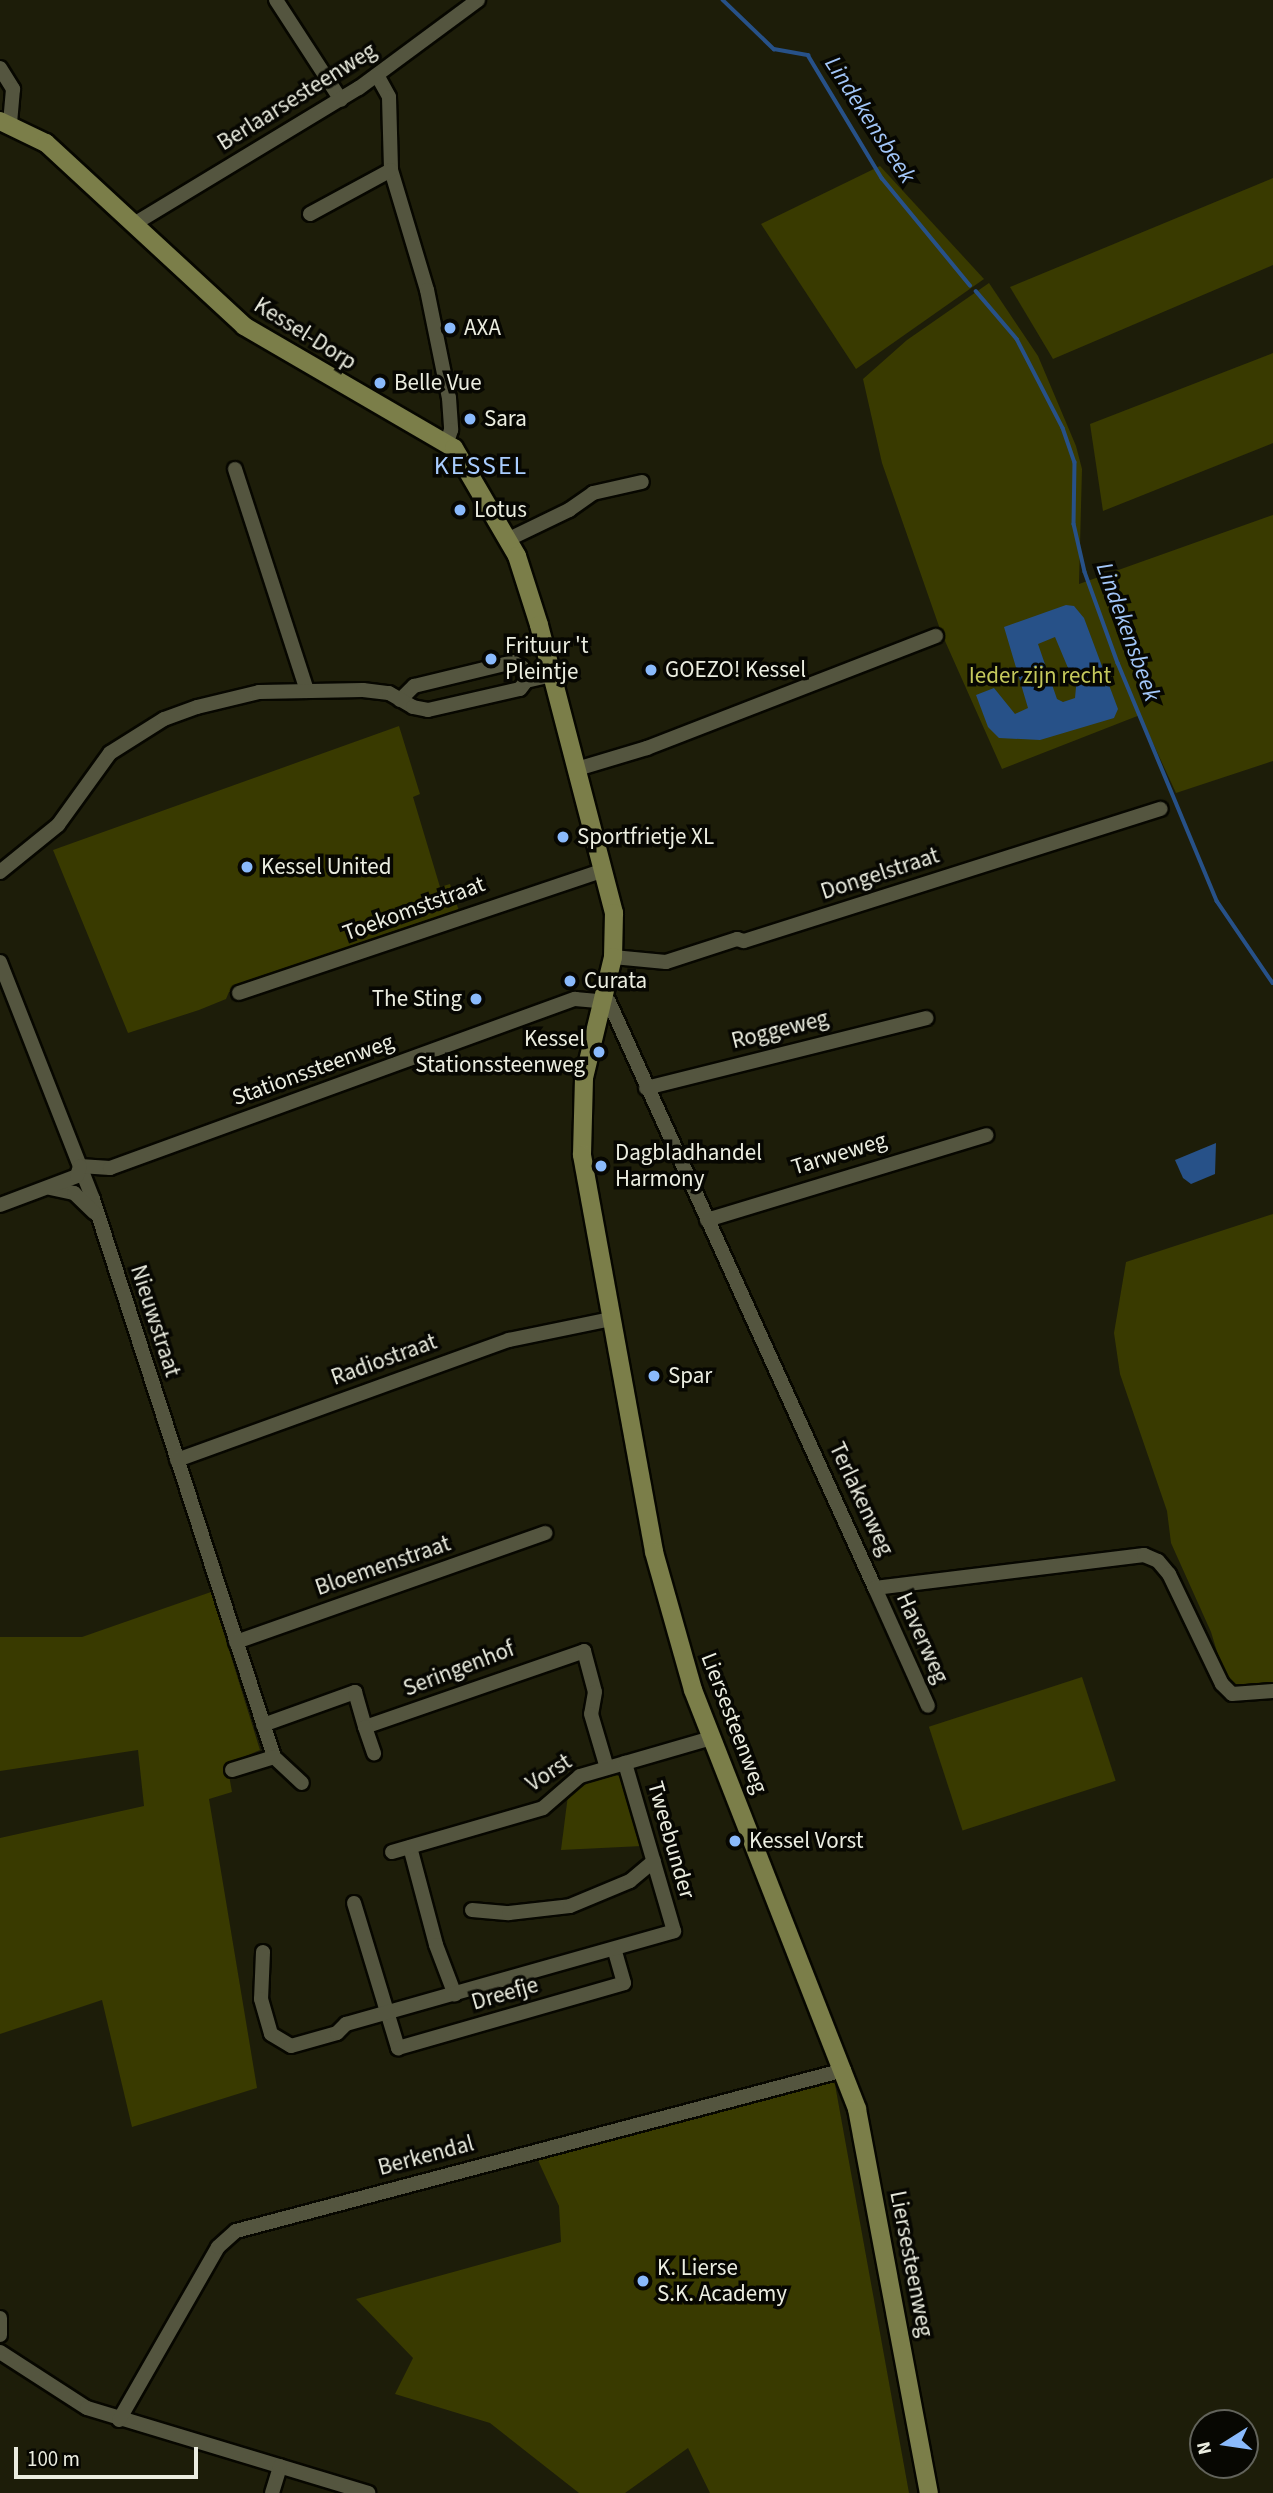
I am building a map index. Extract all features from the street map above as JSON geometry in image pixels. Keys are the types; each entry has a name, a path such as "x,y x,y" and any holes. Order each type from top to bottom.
{"main road":[{"name":"Kessel-Dorp","path":"5,122 46,143 244,326 360,397 447,442 464,459 509,538 529,590 614,913 612,957"},
{"name":"Liersesteenweg","path":"612,957 600,999 584,1078 580,1125 611,1319 665,1603 712,1738 857,2109 929,2493"}],"street":[{"path":"276,0 341,100"},
{"name":"Berlaarsesteenweg","path":"134,224 341,100 478,0"},
{"path":"0,68 13,89 5,122"},
{"path":"377,75 389,97 391,170 433,317 449,398 452,430 447,442"},
{"path":"310,214 391,170"},
{"path":"235,469 307,691"},
{"path":"509,538 564,513 593,493 642,482"},
{"path":"577,769 647,748 936,636"},
{"path":"400,699 414,686 513,662 522,667 526,681"},
{"path":"0,872 58,825 108,755 164,719 244,694 307,691 378,690 428,710 520,689 526,681 552,675"},
{"name":"Dongelstraat","path":"612,957 666,962 737,939 744,941 1160,809"},
{"name":"Toekomststraat","path":"239,993 604,870"},
{"name":"Nieuwstraat","path":"0,962 80,1166 263,1725"},
{"name":"Stationssteenweg","path":"80,1166 110,1168 575,999 600,999"},
{"name":"Terlakenweg","path":"600,999 616,1009 646,1088 875,1588 1144,1555 1158,1561 1169,1574 1222,1684 1232,1694 1273,1691"},
{"name":"Roggeweg","path":"646,1088 926,1018"},
{"name":"Tarweweg","path":"706,1220 986,1136"},
{"path":"0,1205 76,1176 80,1166"},
{"path":"49,1188 74,1193 97,1216"},
{"name":"Radiostraat","path":"177,1460 509,1340 611,1319"},
{"name":"Bloemenstraat","path":"236,1642 545,1533"},
{"name":"Haverweg","path":"875,1588 928,1706"},
{"name":"Seringenhof","path":"365,1727 584,1651 595,1692 591,1714 607,1768"},
{"path":"302,1783 274,1757 263,1725 355,1692 374,1753"},
{"name":"Vorst","path":"392,1853 542,1808 580,1776 712,1738"},
{"path":"232,1770 274,1757"},
{"name":"Tweebunder","path":"625,1763 674,1931"},
{"path":"410,1847 436,1945 455,1995"},
{"path":"472,1910 509,1913 570,1906 629,1881 654,1861"},
{"name":"Dreefje","path":"354,1903 398,2048 624,1983 614,1949"},
{"name":"Dreefje","path":"388,2015 674,1931"},
{"path":"262,1951 261,1999 271,2034 291,2046 337,2033 346,2024 388,2015"},
{"name":"Berkendal","path":"120,2420 218,2247 236,2231 844,2070"},
{"path":"0,2318 0,2335"},
{"path":"0,2352 53,2390 120,2420 368,2493"},
{"path":"272,2493 280,2466"}],"green space":[{"path":"880,166 984,279 856,369 761,224"},
{"path":"1273,178 1273,265 1053,359 1010,287"},
{"name":"Ieder zijn recht","path":"989,283 1038,356 1076,446 1082,469 1079,584 1273,515 1273,761 1176,793 1140,715 1002,769 941,632 882,463 863,379 907,340"},
{"path":"1273,353 1273,443 1103,511 1090,424"},
{"name":"Kessel United","path":"399,726 420,794 413,797 440,887 450,884 460,914 229,992 226,999 199,1010 128,1033 53,850"},
{"path":"1273,1214 1273,1683 1235,1685 1225,1678 1211,1632 1171,1543 1167,1511 1120,1374 1114,1333 1126,1262"},
{"path":"211,1592 260,1750 227,1764 232,1792 209,1799 257,2088 132,2127 102,2000 0,2034 0,1838 144,1806 138,1750 0,1771 0,1637 82,1637"},
{"path":"1082,1677 1116,1781 963,1830 929,1727"},
{"path":"614,1774 621,1777 642,1846 561,1850 568,1795 582,1783"},
{"name":"K. Lierse S.K. Academy","path":"834,2079 909,2493 710,2493 688,2448 625,2493 579,2493 490,2423 395,2394 413,2358 356,2299 561,2242 559,2206 536,2156"}],"water":[{"path":"1066,605 1074,606 1084,618 1118,709 1114,718 1040,740 999,738 988,727 976,695 994,688 1015,714 1028,708 1004,627","holes":["1055,637 1076,687 1075,698 1063,702 1057,699 1038,644"]},
{"path":"1216,1143 1215,1174 1191,1184 1183,1178 1175,1160"}],"waterway":[{"name":"Lindekensbeek","path":"723,0 774,49 808,55 882,178 970,285"},
{"name":"Lindekensbeek","path":"976,291 1017,339 1063,428 1075,462 1074,524 1085,572 1118,663 1217,901 1273,983"}],"place":[{"name":"AXA","path":"450,328"},
{"name":"Belle Vue","path":"380,383"},
{"name":"Sara","path":"470,419"},
{"name":"Lotus","path":"460,510"},
{"name":"Frituur 't Pleintje","path":"491,659"},
{"name":"GOEZO! Kessel","path":"651,670"},
{"name":"Sportfrietje XL","path":"563,837"},
{"name":"Kessel United","path":"247,867"},
{"name":"Curata","path":"570,981"},
{"name":"The Sting","path":"476,999"},
{"name":"Kessel Stationssteenweg","path":"599,1052"},
{"name":"Dagbladhandel Harmony","path":"601,1166"},
{"name":"Spar","path":"654,1376"},
{"name":"Kessel Vorst","path":"735,1841"},
{"name":"K. Lierse S.K. Academy","path":"643,2281"}],"district":[{"name":"KESSEL","path":"481,466"}]}
